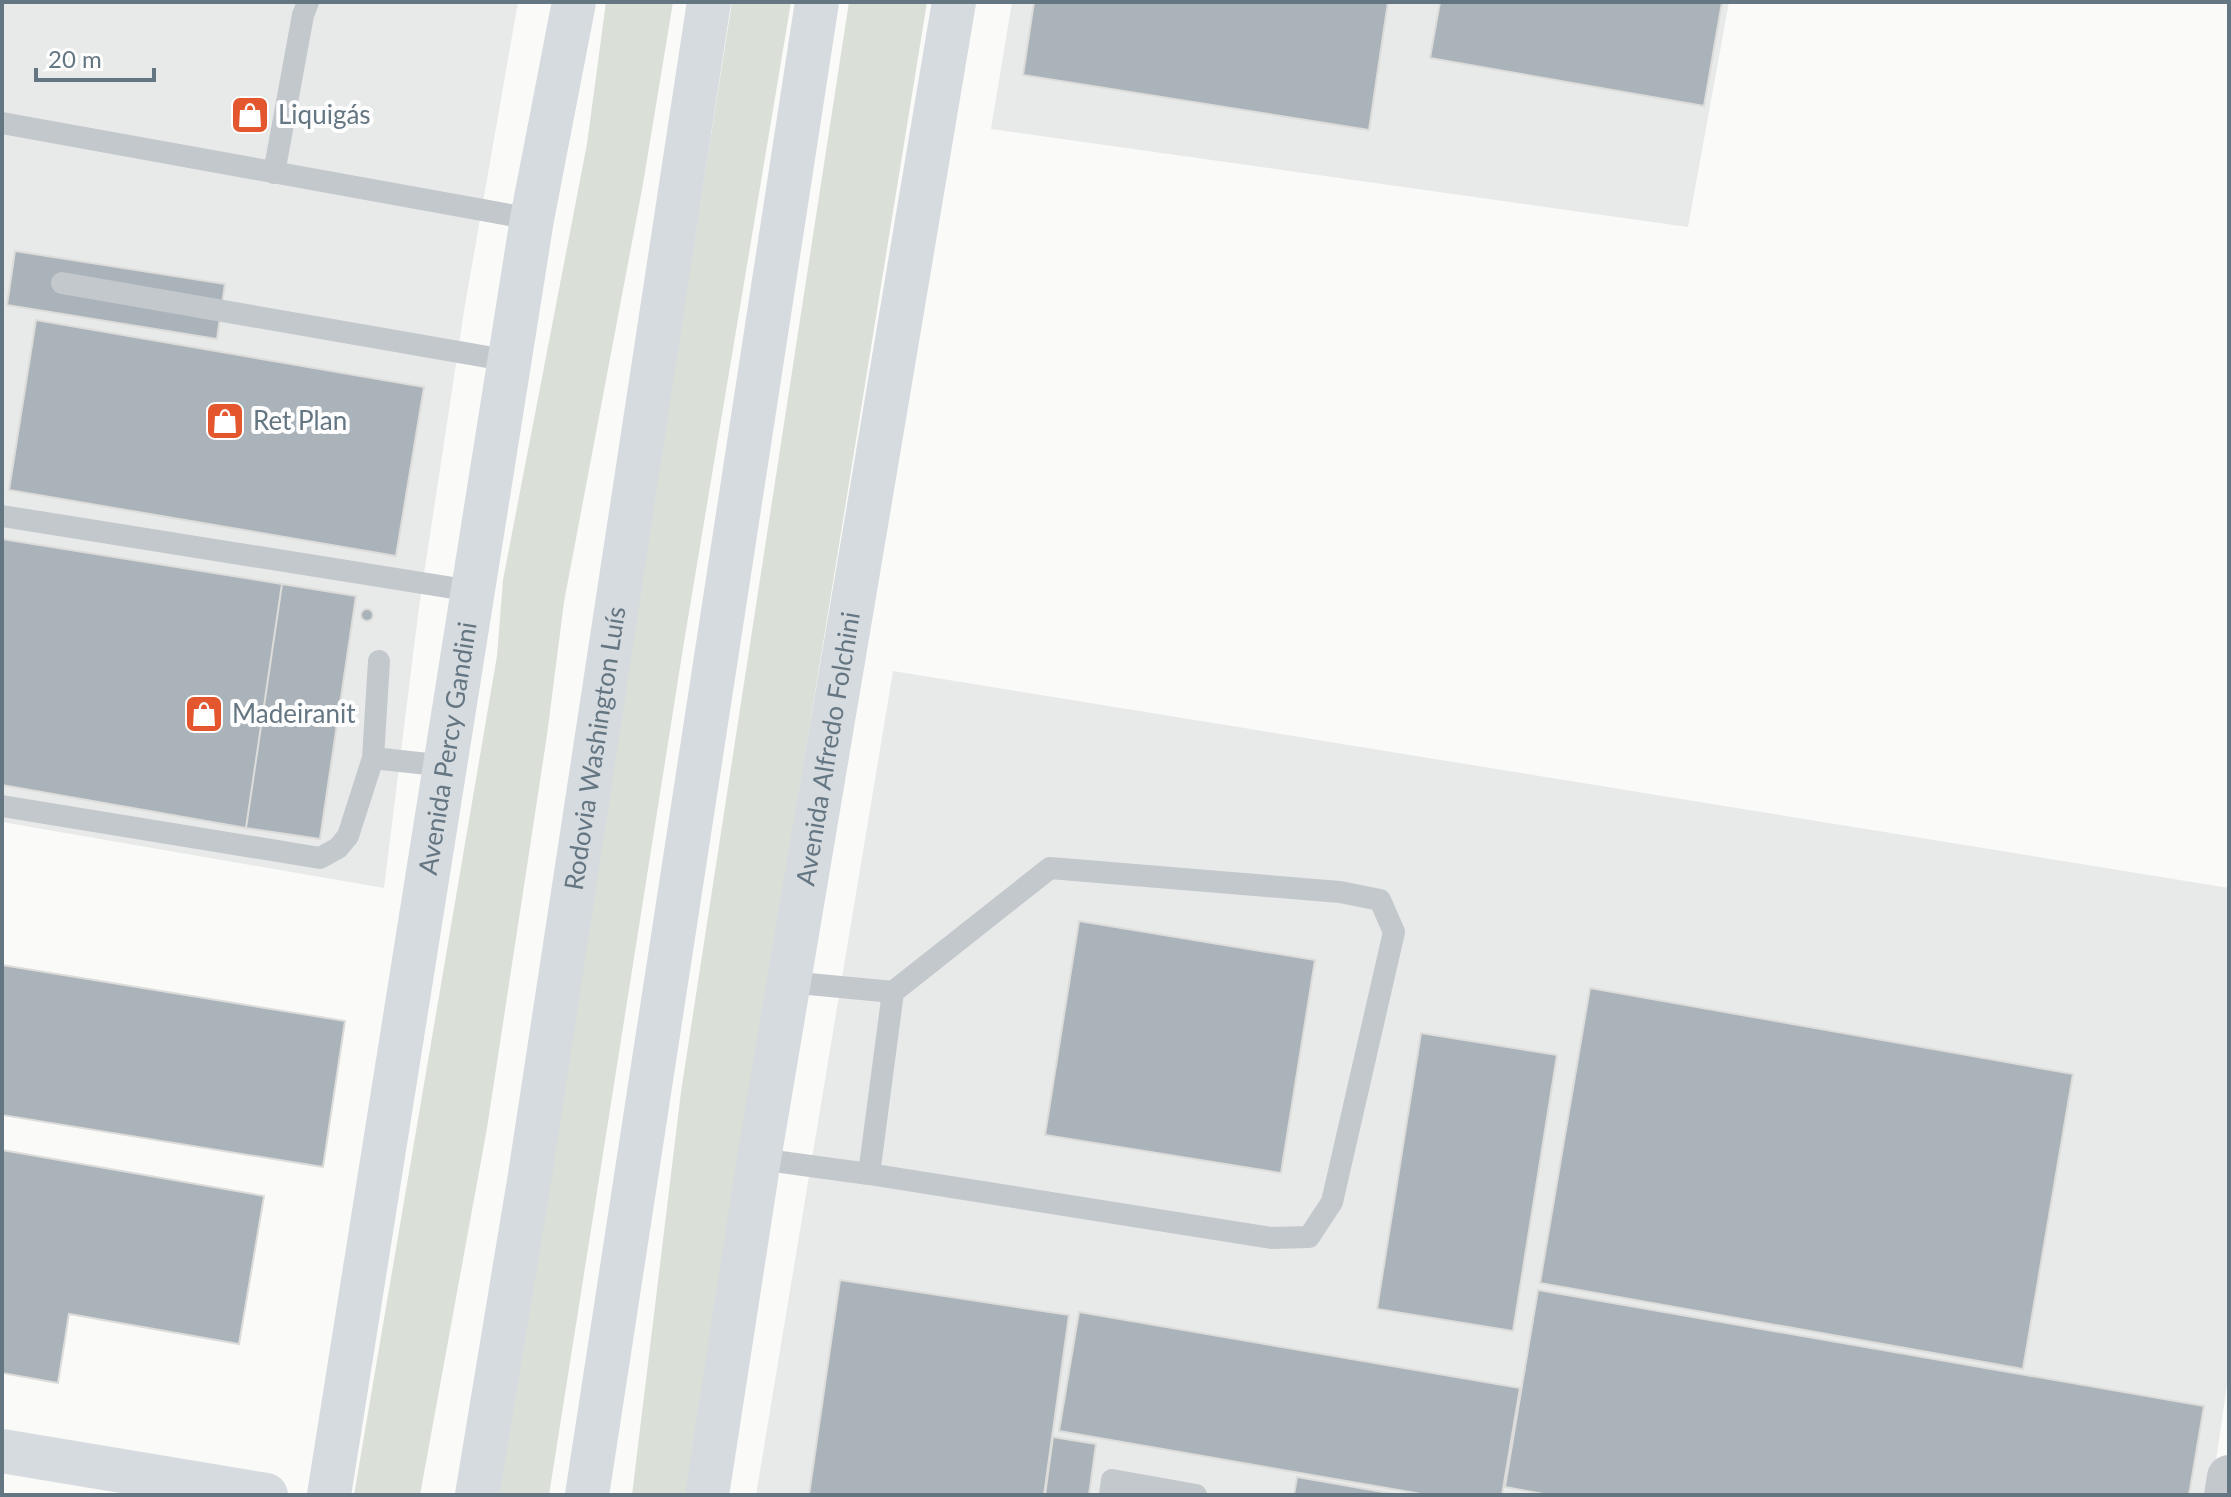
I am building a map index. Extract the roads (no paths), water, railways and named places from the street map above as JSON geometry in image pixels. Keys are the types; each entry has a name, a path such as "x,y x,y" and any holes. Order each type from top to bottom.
{"main road":[{"name":"Avenida Percy Gandini","path":"329,1495 532,219 574,2"},
{"name":"Rodovia Washington Luís","path":"477,1495 530,1175 709,2"},
{"path":"587,1495 817,2"},
{"name":"Avenida Alfredo Folchini","path":"707,1495 788,982 954,2"},
{"path":"2,1451 266,1495"}],"street":[{"path":"2226,1495 2229,1477"}],"lane":[{"path":"274,173 308,2"},
{"path":"2,123 532,219"},
{"path":"62,283 510,361"},
{"path":"2,516 472,591"},
{"path":"2,806 320,858 338,848 348,836 373,758 379,661"},
{"path":"373,758 446,766"},
{"path":"759,1159 1271,1238 1309,1237 1332,1202 1394,932 1380,900 1340,892 1050,868 893,992 788,982"},
{"path":"869,1174 893,992"},
{"path":"1110,1495 1112,1480 1196,1495"}],"place":[{"name":"Liquigás","path":"250,115"},
{"name":"Ret Plan","path":"225,421"},
{"name":"Madeiranit","path":"204,714"}]}
